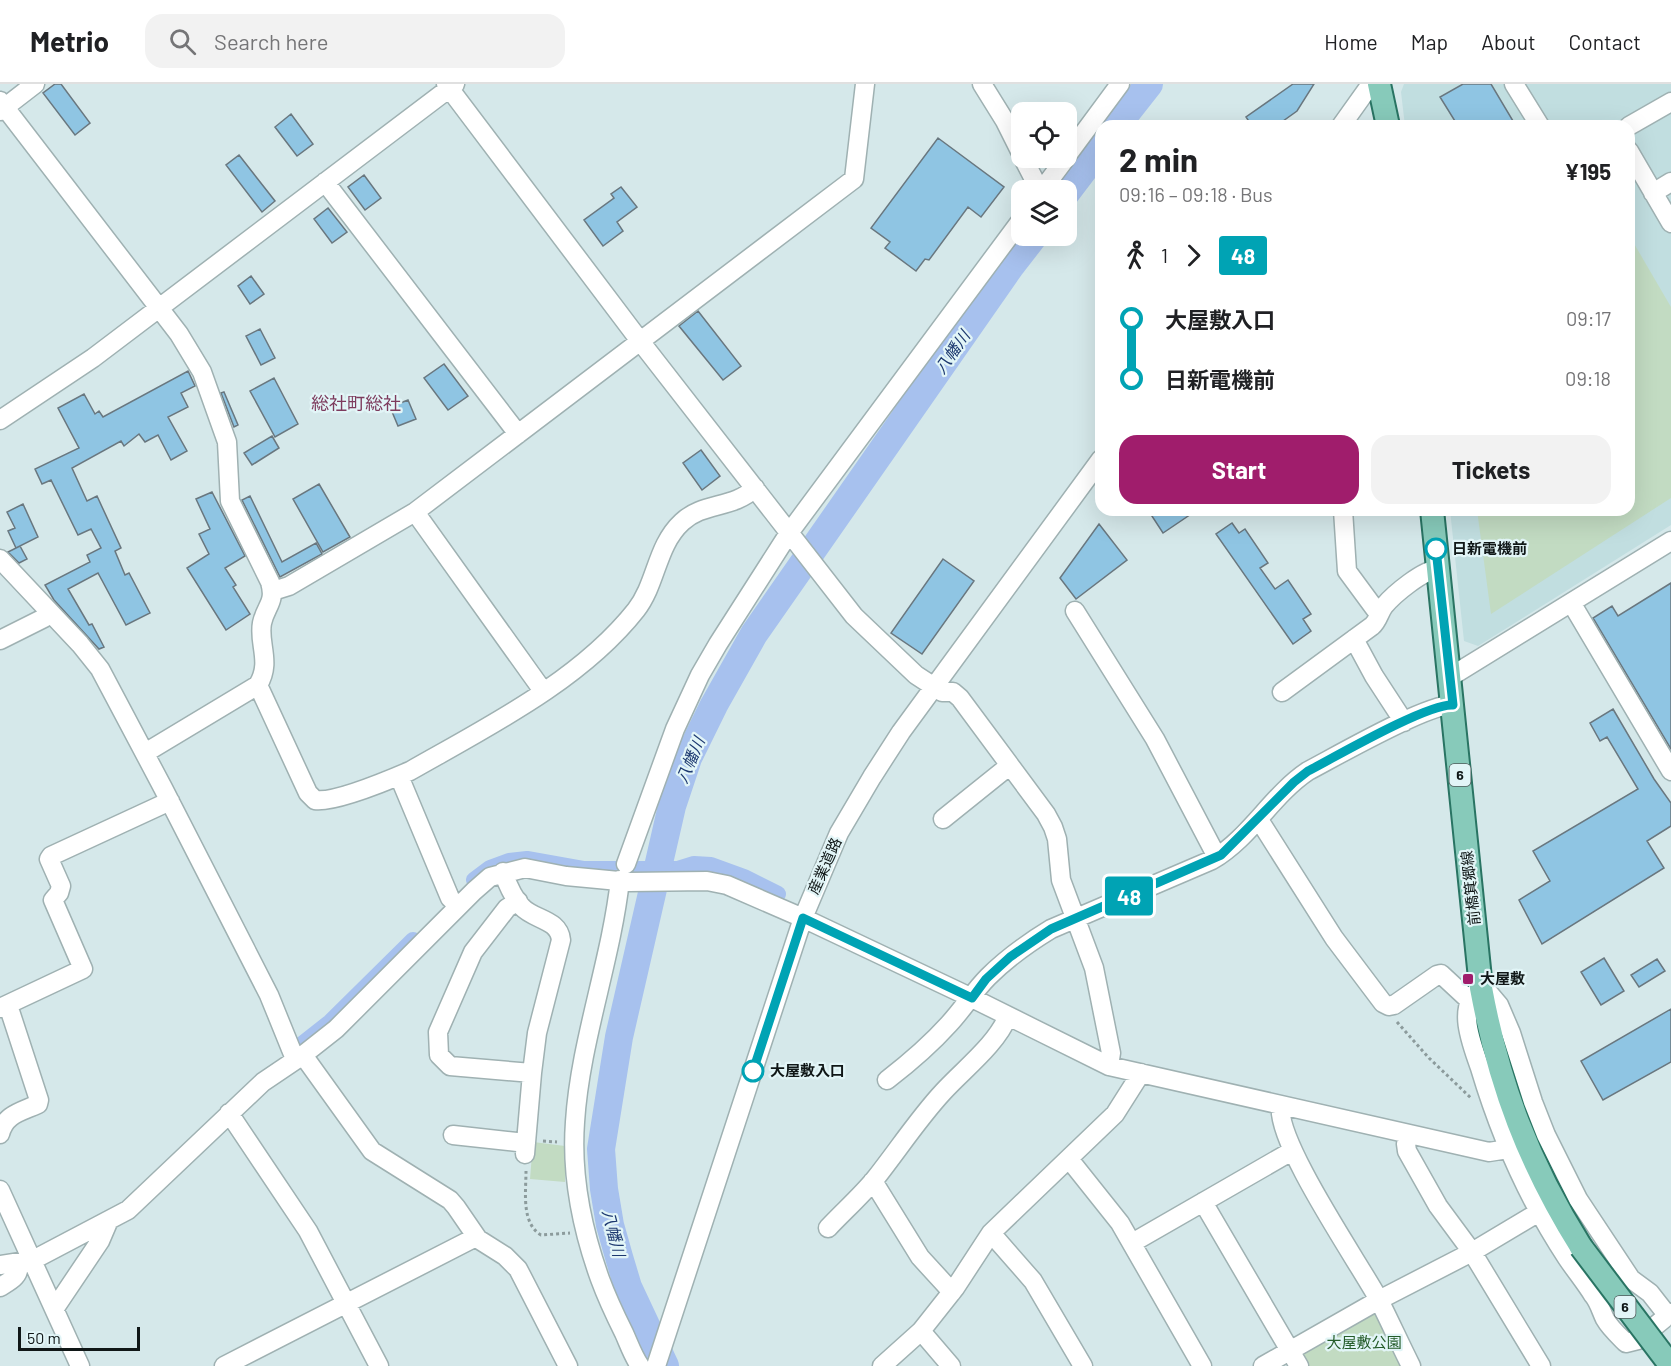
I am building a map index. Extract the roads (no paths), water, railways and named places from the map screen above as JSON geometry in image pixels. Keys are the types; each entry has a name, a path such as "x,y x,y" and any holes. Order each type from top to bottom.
{"main road":[{"path":"1379,84 1387,120"},
{"name":"前橋箕郷線","path":"1433,516 1453,705 1475,994 1522,1135 1553,1202 1581,1247 1671,1366"}],"street":[{"path":"34,84 2,106 189,348 202,372 227,442 230,501 273,591 272,603 262,626 265,658 263,673 258,685 145,753"},
{"path":"273,591 289,586 415,512 854,179 865,84"},
{"path":"982,84 1011,133"},
{"path":"1077,142 1120,84"},
{"path":"1345,120 1371,84"},
{"path":"1514,84 1536,120"},
{"path":"0,420 93,358 450,85 640,340 854,616 916,675 942,692 952,692 960,698 1046,814 1053,827 1061,880 1097,983 1111,1053 1109,1066"},
{"path":"1635,123 1671,102"},
{"path":"1635,162 1671,224"},
{"path":"1028,168 1042,190 1058,168"},
{"path":"325,182 518,434"},
{"path":"1653,193 1671,182"},
{"path":"640,1366 613,1315 592,1258 577,1199 574,1144 579,1082 625,875 675,729 700,675 792,536 1011,234"},
{"name":"産業道路","path":"656,1366 803,918 827,859 855,804 902,732 1095,467"},
{"path":"258,685 308,793 315,800 329,800 399,776 478,732 543,691 594,654 621,628 642,602 666,540 683,520 706,509 742,499 755,488"},
{"path":"415,512 543,691"},
{"path":"1343,516 1347,571 1375,609 1380,612"},
{"path":"1450,677 1671,541"},
{"path":"0,559 80,644 99,669 170,801 299,1057 372,1151 450,1200 476,1237 505,1256 522,1274 567,1366"},
{"path":"1282,692 1375,623 1380,612 1393,597 1427,571 1438,569"},
{"path":"1572,604 1671,771"},
{"path":"1075,611 1155,739 1217,857"},
{"path":"0,640 44,618 50,612"},
{"path":"1354,639 1374,676 1404,722"},
{"path":"887,1080 948,1025 986,979 1010,957 1051,929 1217,857 1308,771 1441,705 1453,705"},
{"path":"943,819 1009,766"},
{"path":"399,776 450,898 458,906"},
{"path":"0,1134 3,1123 8,1118 38,1104 39,1100 4,1006 83,969 53,900 61,886 49,859 51,856 170,801"},
{"path":"1257,821 1263,826 1334,938 1383,1003 1389,1006 1441,974 1475,994 1488,992 1499,1005 1511,1033 1541,1124 1578,1199 1631,1279 1650,1293 1669,1315 1651,1334 1626,1344 1606,1321 1593,1294 1567,1258 1539,1212 1508,1149 1469,1033 1467,1019 1475,994"},
{"path":"17,1262 128,1210 263,1082 336,1029 458,906 490,877 525,868 566,876 625,875 674,882 707,881 727,885 803,918 972,998 1109,1066 1489,1152 1508,1149"},
{"path":"453,1135 526,1146 537,1034 561,940 556,927 524,909 518,902 503,872"},
{"path":"518,902 507,908 473,952 438,1032 440,1055 450,1066 532,1073"},
{"path":"828,1228 873,1181 942,1092 976,1059 1003,1027 1008,1016"},
{"path":"882,1366 921,1331 952,1292 991,1233 1121,1108 1141,1073"},
{"path":"1281,1105 1281,1120 1292,1151 1378,1300 1411,1366"},
{"path":"229,1113 308,1231 379,1366"},
{"path":"1409,1134 1406,1144 1407,1151 1438,1206 1472,1252 1540,1366"},
{"path":"1132,1243 1292,1151"},
{"path":"1069,1159 1112,1213 1132,1243 1202,1366"},
{"path":"873,1181 920,1257 952,1292"},
{"path":"0,1190 19,1268 17,1275 0,1287"},
{"path":"1203,1202 1294,1359"},
{"path":"1263,1366 1294,1359 1378,1300 1472,1252 1539,1212"},
{"path":"55,1308 100,1241 109,1220"},
{"path":"991,1233 1034,1281 1083,1366"},
{"path":"229,1365 346,1302 476,1237"},
{"path":"17,1262 55,1308 80,1366"},
{"path":"921,1331 951,1366"}],"waterway":[{"name":"八幡川","path":"1121,120 1149,84"},
{"name":"八幡川","path":"1076,180 1095,155"},
{"name":"八幡川","path":"665,1366 628,1287 619,1257 610,1225 601,1149 619,1037 672,806 688,758 714,705 754,634 1026,246"},
{"path":"474,880 490,868 509,861 527,859 583,869 678,869 694,864 711,865 744,877 778,894"},
{"path":"302,1044 330,1022 413,940"}],"place":[{"name":"日新電機前","path":"1436,549"},
{"name":"大屋敷","path":"1468,979"},
{"name":"大屋敷入口","path":"753,1071"}],"district":[{"name":"総社町総社","path":"356,404"}],"park label":[{"name":"大屋敷公園","path":"1364,1343"}]}
